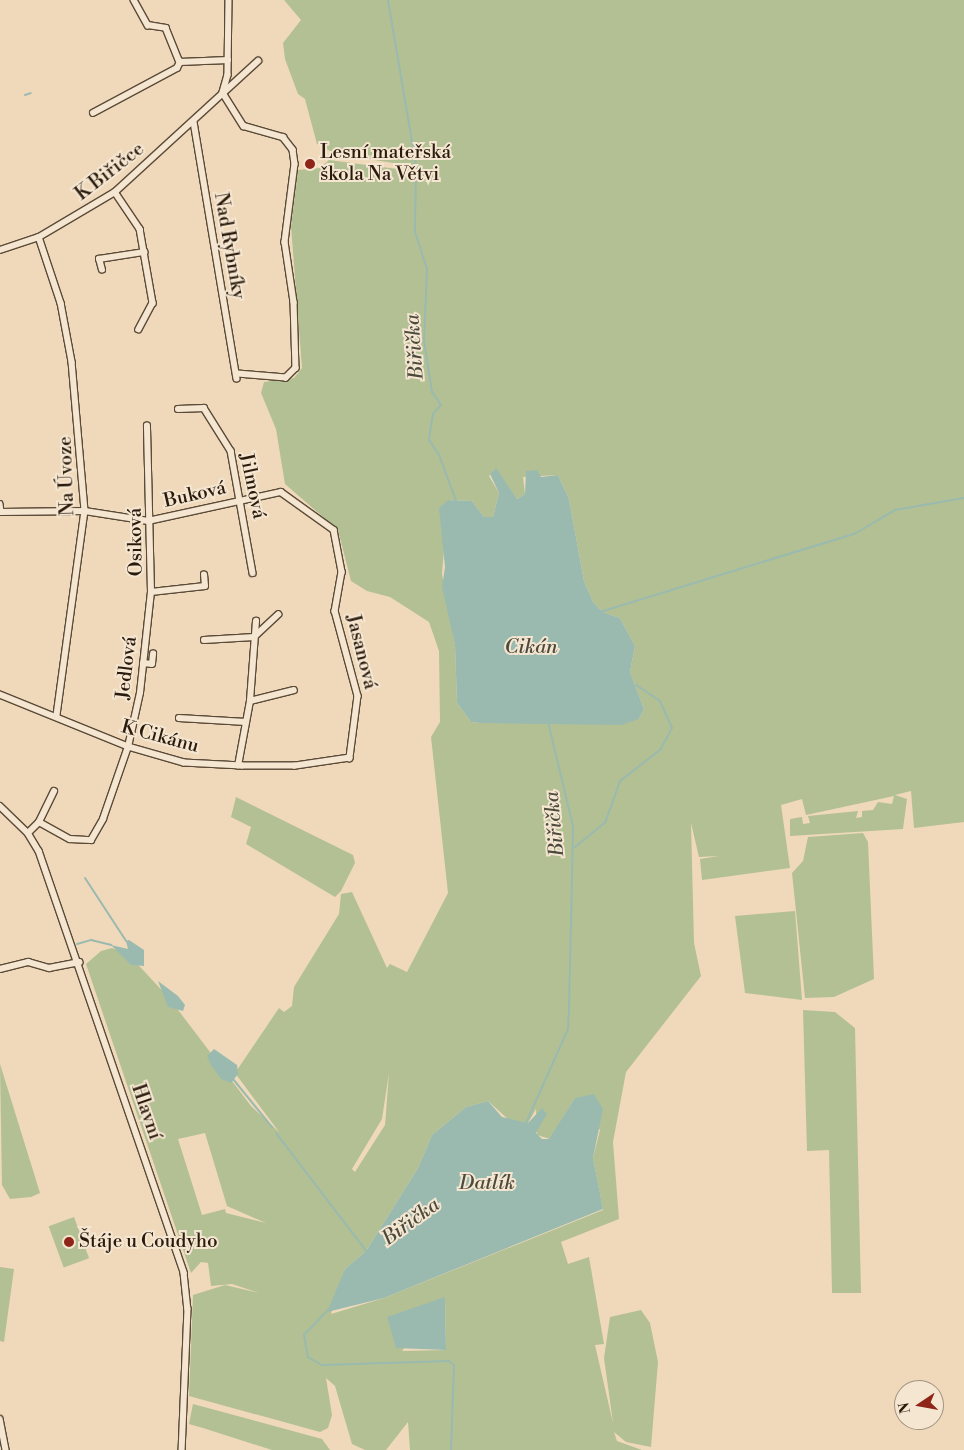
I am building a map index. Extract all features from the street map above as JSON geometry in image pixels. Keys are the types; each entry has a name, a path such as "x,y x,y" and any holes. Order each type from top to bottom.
{"street":[{"path":"94,113 177,68 180,62 166,28 148,25 134,0"},
{"path":"223,93 228,60 229,0"},
{"path":"180,62 228,60"},
{"name":"K Biřičce","path":"0,250 39,237 115,192 194,122 258,61"},
{"name":"Nad Rybníky","path":"194,122 237,376 286,378 296,368 294,302 285,242 294,156 289,144 277,134 244,126 223,93"},
{"path":"115,192 140,229 153,303 139,329"},
{"name":"Na Úvoze","path":"39,237 61,303 72,362 86,511 57,716"},
{"path":"102,270 99,259 144,252"},
{"name":"Jilmová","path":"178,409 204,408 231,451 253,573"},
{"name":"Osiková","path":"147,426 151,592 205,586 204,574"},
{"name":"Buková","path":"0,512 86,511 148,521 281,492"},
{"name":"Jasanová","path":"281,492 334,530 341,552 335,611 358,696 350,758"},
{"path":"0,504 0,512"},
{"name":"Jedlová","path":"40,822 70,839 91,840 103,820 128,747 143,664 151,592"},
{"path":"204,640 254,637 278,615"},
{"path":"238,766 250,701 256,621"},
{"path":"143,664 152,664 153,654"},
{"path":"250,701 294,690"},
{"name":"K Cikánu","path":"0,695 57,716 128,747 184,763 238,766 295,766 350,758"},
{"path":"179,718 246,722"},
{"path":"28,833 40,822 54,791"},
{"name":"Hlavní","path":"0,806 28,833 79,962 184,1273 188,1310 182,1450"},
{"path":"0,969 38,961 49,968 79,962"},
{"path":"0,1419 6,1450"}],"green space":[{"path":"284,0 964,0 964,822 914,828 911,791 895,795 907,799 903,829 790,836 790,819 802,817 803,824 810,823 808,816 858,811 856,818 862,817 862,811 873,810 878,802 892,804 894,796 806,815 802,799 781,805 790,868 702,880 700,859 719,856 699,857 691,823 694,943 701,976 626,1072 613,1142 619,1219 561,1242 568,1264 589,1257 604,1344 595,1345 613,1423 604,1358 610,1317 641,1310 650,1323 658,1362 651,1447 626,1442 614,1432 617,1441 642,1450 410,1450 408,1422 386,1450 365,1450 352,1444 335,1386 326,1378 332,1415 328,1428 320,1432 189,1396 193,1295 225,1285 259,1293 232,1284 211,1286 208,1263 201,1262 191,1273 86,964 101,951 112,948 129,955 169,998 251,1106 279,1132 235,1073 279,1008 284,1012 292,1006 294,987 339,914 341,894 352,892 387,968 390,964 407,972 448,893 431,737 440,722 439,651 429,622 390,597 367,591 351,581 338,530 285,484 276,429 261,393 264,382 294,378 302,368 291,226 298,170 320,168 329,160 405,170 406,165 336,154 317,144 305,99 298,94 285,59 283,43 301,20","holes":["495,469 517,499 525,494 523,477 558,475 569,499 584,581 593,602 603,612 620,618 635,646 630,672 644,709 639,719 480,723 471,722 457,703 455,645 442,574 448,500 472,501 484,517 493,517 499,493 489,476","389,1073 385,1125 355,1172 352,1169 382,1119","575,1098 600,1130 593,1158 603,1210 384,1298 331,1314 345,1269 366,1251 418,1168 432,1135 466,1107 488,1101 509,1120 528,1123 536,1109 537,1135 550,1139","205,1133 227,1206 266,1223 226,1213 225,1209 202,1215 178,1139","445,1297 446,1350 402,1351"]},
{"path":"236,797 353,855 355,863 341,891 335,897 246,844 251,827 231,817"},
{"path":"863,833 868,842 874,979 834,997 805,998 792,873 803,861 808,837"},
{"path":"795,911 802,1000 745,993 735,916"},
{"path":"803,1010 835,1012 855,1028 861,1293 832,1293 829,1150 807,1151"},
{"path":"0,1064 40,1193 31,1197 10,1199 2,1185"},
{"name":"Štáje u Coudyho","path":"74,1217 89,1258 64,1268 49,1226"},
{"path":"0,1267 14,1269 4,1342 0,1341"},
{"path":"193,1404 322,1439 330,1450 272,1450 189,1424"}],"water":[{"name":"Cikán","path":"496,468 517,499 525,494 526,471 537,470 541,477 558,475 569,499 584,581 593,602 603,612 620,618 635,646 630,672 644,709 639,719 621,725 480,723 471,722 457,703 455,645 442,587 445,567 439,508 448,500 472,501 484,517 493,517 499,493 490,474"},
{"path":"129,940 144,950 144,966 131,965 111,945 128,949 126,941"},
{"path":"158,981 178,996 185,1005 183,1011 168,1007"},
{"path":"214,1049 237,1065 238,1074 231,1083 221,1079 211,1065 207,1056"},
{"name":"Datlík","path":"594,1094 603,1109 593,1158 603,1209 384,1298 327,1312 345,1269 366,1251 418,1168 432,1135 466,1107 488,1101 502,1117 528,1123 542,1108 547,1114 536,1133 542,1139 549,1139 575,1098"},
{"path":"445,1297 446,1350 396,1348 387,1317"}],"waterway":[{"name":"Biřička","path":"388,0 416,165 415,232 427,270 424,341 432,392 441,405 433,414 429,440 439,455 456,501"},
{"path":"25,95 31,93"},
{"path":"600,612 856,533 895,510 964,498"},
{"path":"575,847 605,823 620,781 660,750 672,728 660,701 636,685"},
{"name":"Biřička","path":"526,1123 568,1029 573,826 548,722"},
{"path":"85,878 126,941"},
{"path":"77,944 91,940 111,945"},
{"path":"233,1079 272,1127"},
{"path":"276,1133 367,1252"},
{"name":"Biřička","path":"329,1309 304,1335 308,1357 322,1365 449,1361 454,1365 451,1450"}],"place":[{"name":"Lesní mateřská škola Na Větvi","path":"310,164"},
{"name":"Štáje u Coudyho","path":"69,1242"}]}
